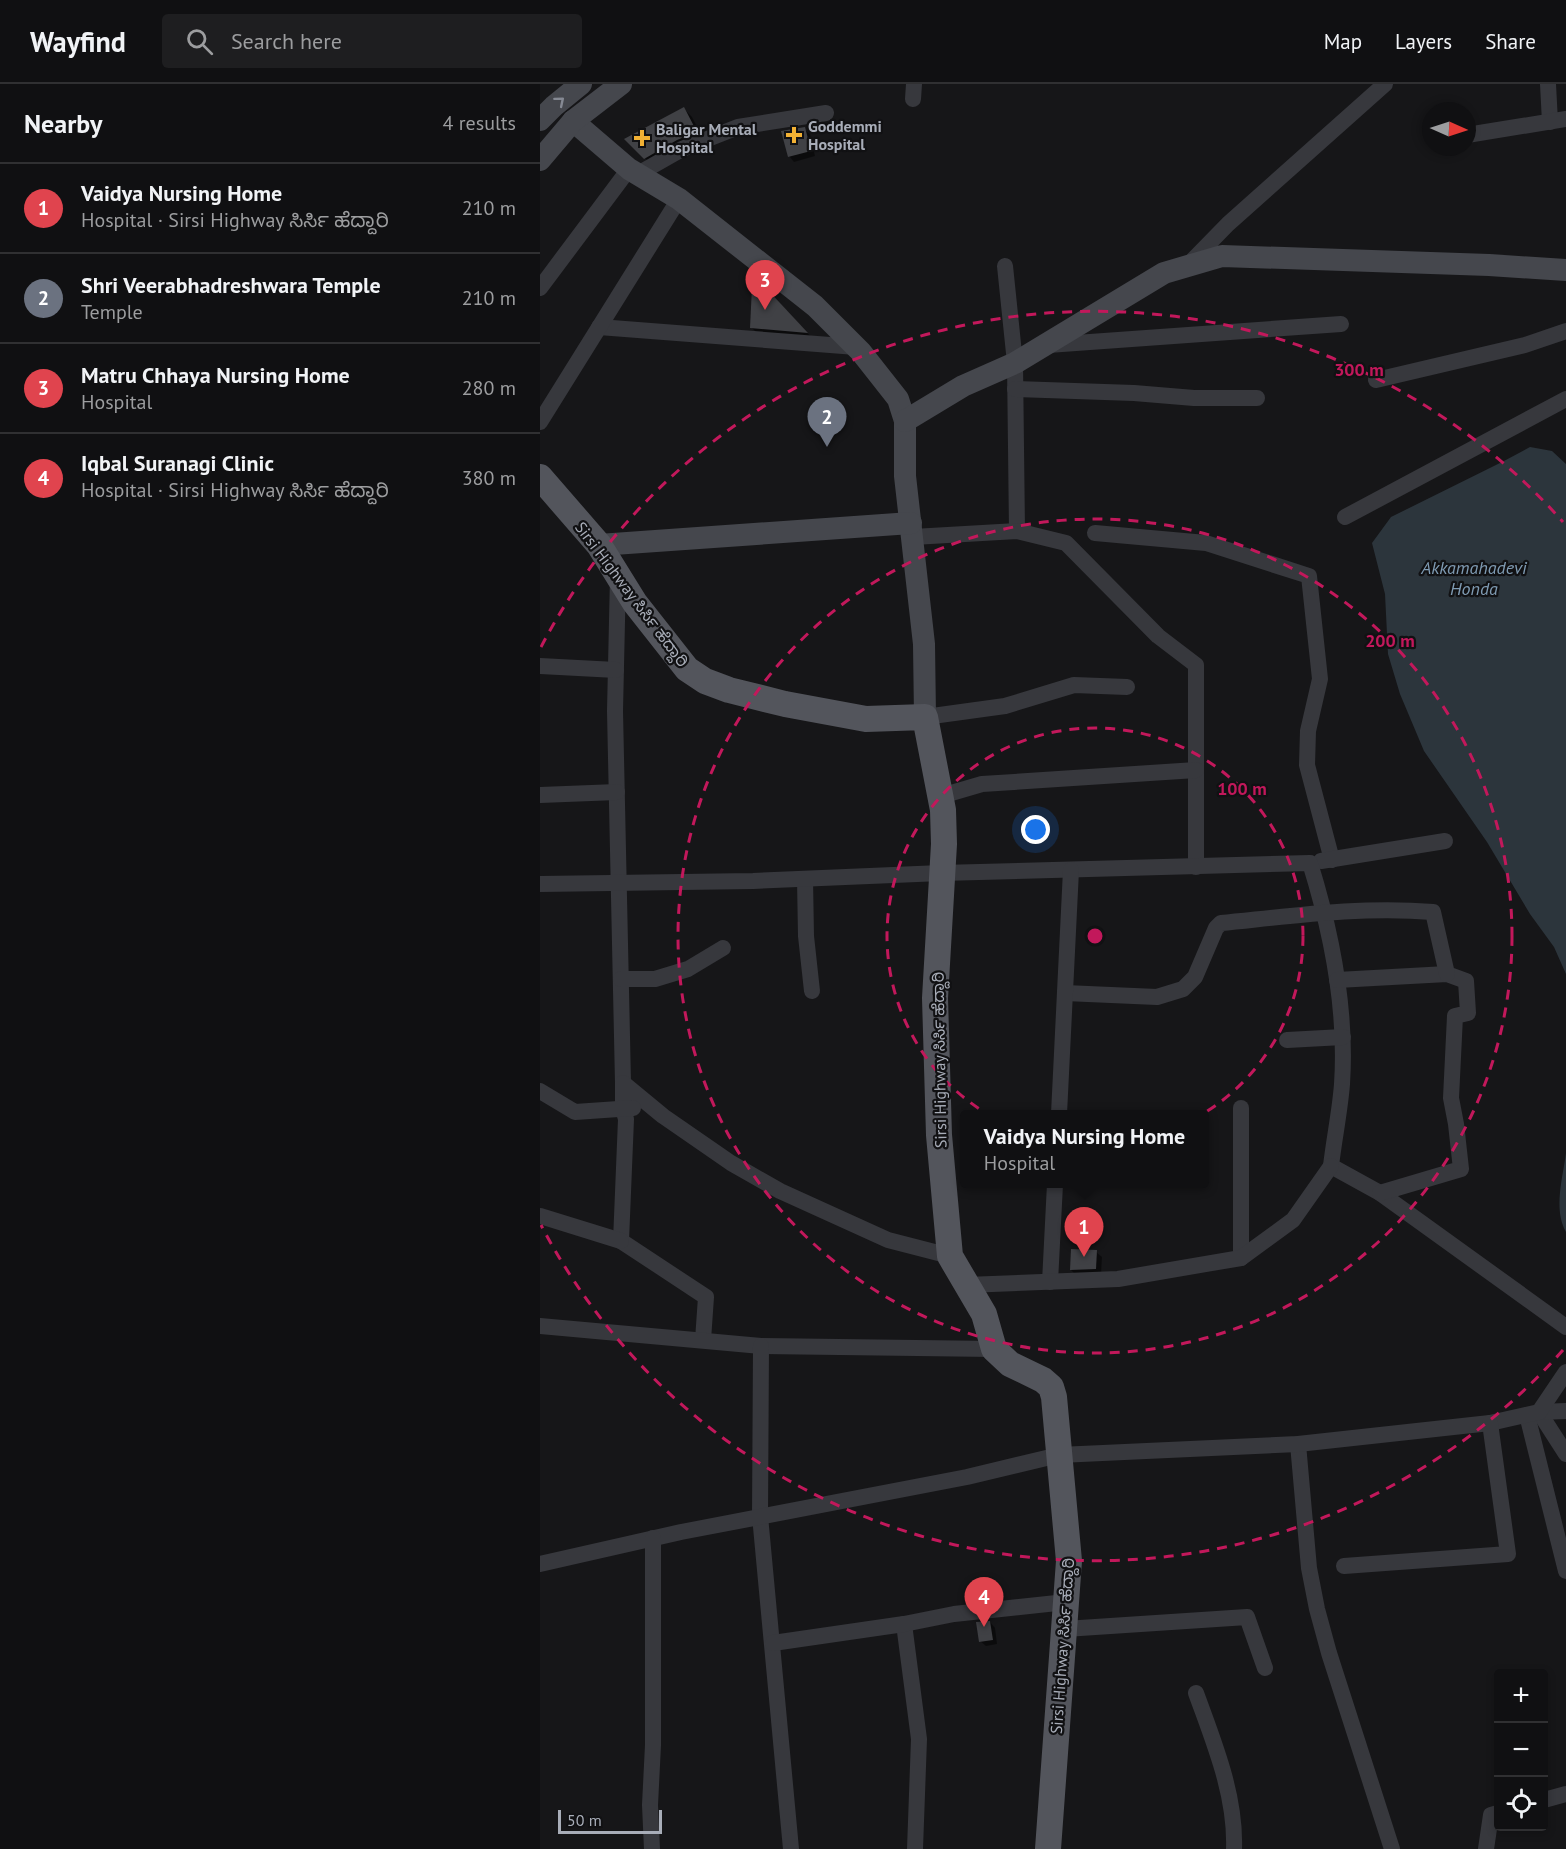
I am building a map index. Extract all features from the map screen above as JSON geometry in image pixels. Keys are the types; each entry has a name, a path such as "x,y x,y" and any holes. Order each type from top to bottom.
{"main road":[{"name":"Sirsi Highway ಸಿರ್ಸಿ ಹೆದ್ದಾರಿ","path":"540,477 599,545 635,603 687,669 705,681 784,705 866,719 925,717 943,810 944,844 935,998 939,1135 950,1256 984,1314 994,1349 1010,1364 1042,1380 1051,1388 1054,1397 1069,1561 1048,1849"}],"street":[{"path":"540,120 581,84"},
{"path":"540,160 573,121 621,84"},
{"path":"1186,266 1228,224 1385,84"},
{"path":"1476,134 1558,121 1548,84"},
{"path":"540,288 633,171 738,127 826,113"},
{"path":"573,121 633,171 679,200 815,306 856,347 898,399 905,421 905,476 924,644 925,717 1005,706 1074,685 1127,687"},
{"path":"540,422 679,200"},
{"path":"905,421 963,386 1015,363 1164,273 1222,256 1489,265 1566,270"},
{"path":"1005,266 1015,363 1017,531"},
{"path":"1044,345 1341,324"},
{"path":"599,327 856,347"},
{"path":"1376,380 1525,345 1566,331"},
{"path":"1015,389 1134,393 1194,398 1257,398"},
{"path":"1345,517 1566,399"},
{"path":"599,545 912,530 1017,531 1066,543 1158,636 1196,665 1196,867"},
{"path":"1095,533 1206,543 1309,576 1320,679 1308,731 1307,765 1332,860"},
{"path":"618,575 617,792 623,1108 626,1119 621,1241"},
{"path":"540,666 616,670"},
{"path":"941,796 982,784 1196,770"},
{"path":"540,795 617,792"},
{"path":"540,884 805,879 1310,863 1445,841"},
{"path":"966,1285 1118,1279 1241,1258 1293,1220 1330,1166 1342,1085 1343,1037 1337,980 1326,913 1310,863"},
{"path":"1059,1110 1071,870"},
{"path":"805,879 806,936 812,991"},
{"path":"1065,993 1157,997 1183,988 1195,977 1216,928 1221,923 1359,910 1433,912 1448,974"},
{"path":"621,979 655,979 666,976 688,969 723,948"},
{"path":"1337,980 1448,974 1466,981 1468,1013 1455,1016 1451,1098 1461,1169 1380,1193"},
{"path":"1287,1041 1343,1037"},
{"path":"623,1083 651,1107 731,1163 780,1191 888,1240 950,1256"},
{"path":"540,1091 575,1112 651,1107"},
{"path":"1241,1108 1241,1258"},
{"path":"1330,1166 1380,1193 1566,1327"},
{"path":"1050,1282 1055,1188"},
{"path":"540,1216 621,1241 706,1297 703,1340"},
{"path":"540,1326 761,1346 994,1349"},
{"path":"761,1346 760,1516 791,1849"},
{"path":"1533,1413 1566,1372"},
{"path":"540,1564 760,1516 967,1477 1059,1455 1298,1444 1490,1423 1533,1413 1566,1411"},
{"path":"1533,1413 1566,1454"},
{"path":"1533,1413 1566,1571"},
{"path":"1344,1566 1508,1554 1490,1423"},
{"path":"1298,1444 1310,1568 1317,1609 1392,1849"},
{"path":"652,1849 650,1805 653,1745 653,1538"},
{"path":"773,1643 904,1624 954,1614 1066,1602"},
{"path":"1065,1629 1247,1617 1265,1668"},
{"path":"904,1624 919,1739 915,1849"},
{"path":"1196,1693 1223,1769 1235,1833 1234,1849"},
{"path":"1548,1799 1566,1794"},
{"path":"1486,1849 1491,1815 1494,1814"}],"water":[{"name":"Akkamahadevi Honda","path":"1530,447 1552,451 1566,464 1566,974 1554,947 1530,914 1487,842 1424,751 1400,694 1388,654 1385,594 1372,543 1391,517"},
{"path":"1566,1153 1566,1232 1559,1203"}],"building":[{"path":"684,107 697,132 677,140 644,159 624,139"},
{"path":"805,127 811,151 788,157 781,131"},
{"path":"752,287 766,288 808,333 750,328"},
{"path":"1071,1249 1097,1250 1096,1269 1070,1270"},
{"path":"990,1621 993,1640 979,1642 976,1622"}],"place":[{"name":"Goddemmi Hospital","path":"794,135"},
{"name":"Baligar Mental Hospital","path":"642,138"},
{"name":"Matru Chhaya Nursing Home","path":"765,310"},
{"name":"Shri Veerabhadreshwara Temple","path":"827,447"},
{"name":"Vaidya Nursing Home","path":"1084,1257"},
{"name":"Iqbal Suranagi Clinic","path":"984,1627"}]}
